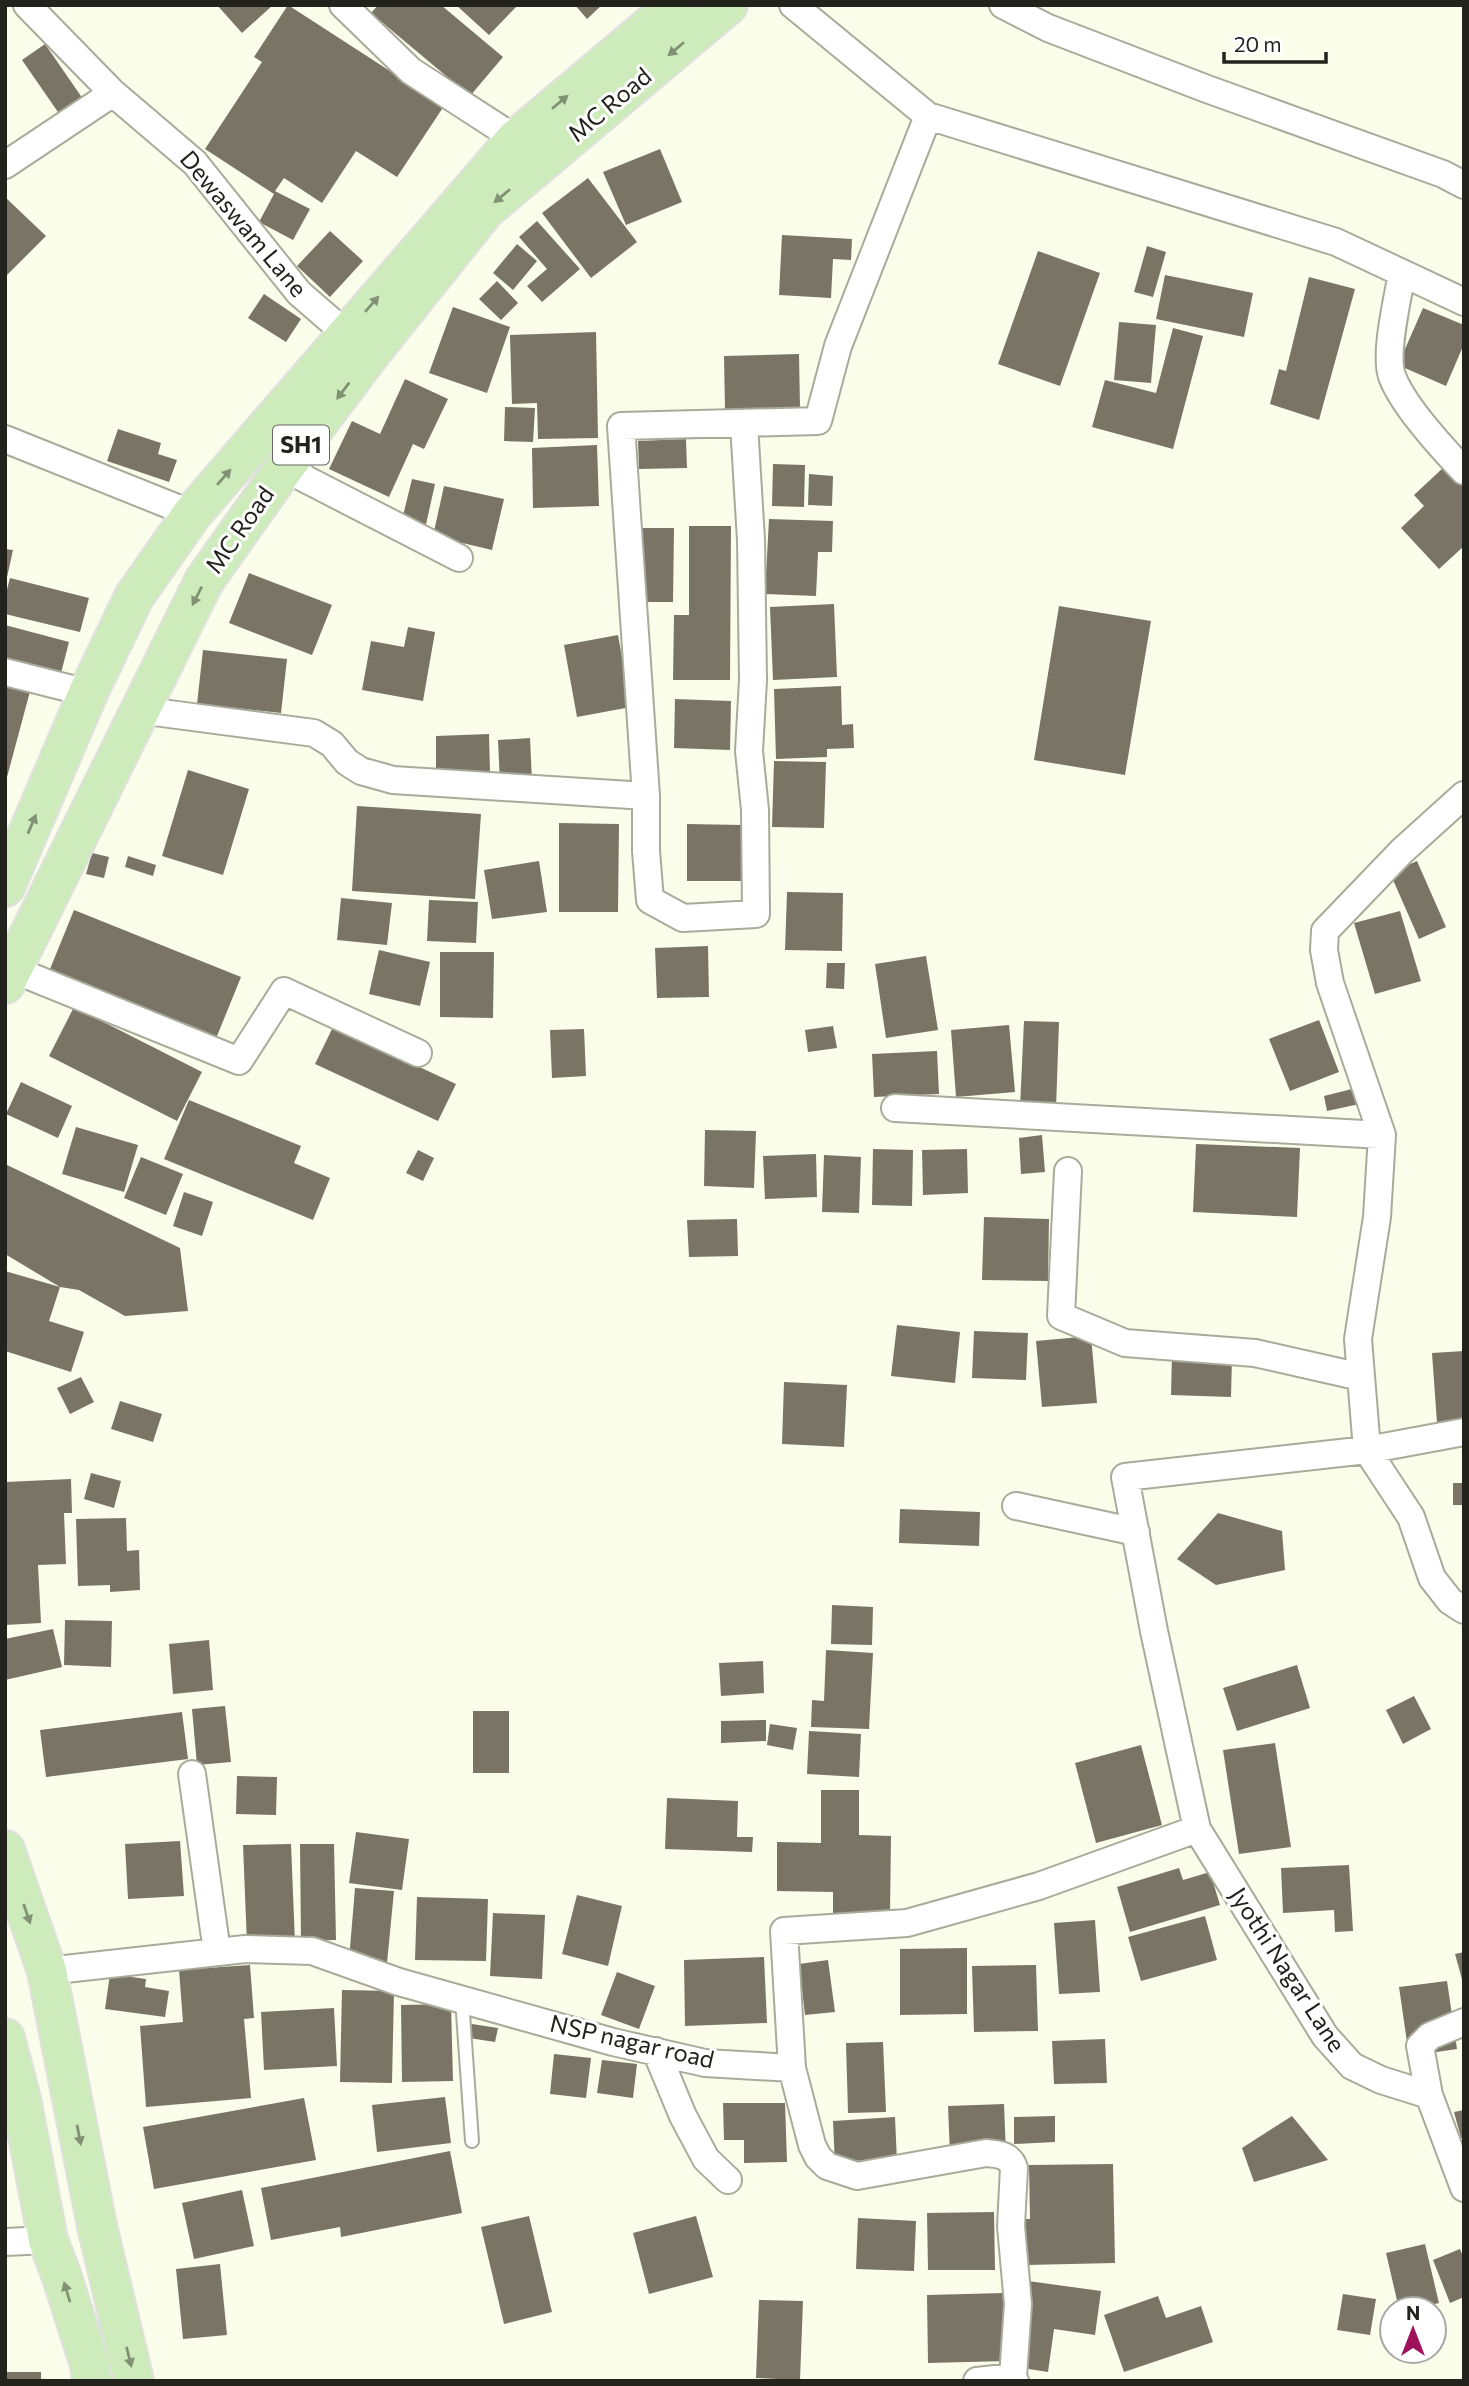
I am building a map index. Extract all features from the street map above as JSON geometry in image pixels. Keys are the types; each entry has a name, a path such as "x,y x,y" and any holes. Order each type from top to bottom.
{"main road":[{"name":"MC Road","path":"9,977 204,581 285,468 358,344 516,139 675,5"},
{"name":"MC Road","path":"5,887 88,693 134,597 191,514 485,211 728,5"},
{"path":"5,1850 47,1971 97,2226 134,2381"},
{"path":"5,2038 13,2100 48,2240 90,2365 92,2381"}],"street":[{"name":"Dewaswam Lane","path":"27,5 113,93 195,163 299,293 358,344"},
{"path":"343,5 411,71 516,139"},
{"path":"793,5 929,116 1336,242 1464,302"},
{"path":"1003,5 1048,28 1443,174 1464,185"},
{"path":"5,165 113,93"},
{"path":"744,424 751,540 753,680 749,751 755,810 756,914 683,918 650,900 646,851 646,796 621,426 818,421 838,346 929,116"},
{"path":"1402,273 1391,342 1391,374 1415,414 1464,471"},
{"path":"5,439 191,514"},
{"path":"285,468 459,558"},
{"path":"5,672 88,693"},
{"path":"139,710 314,733 332,744 347,762 361,771 393,780 646,796"},
{"path":"1464,795 1402,851 1325,931 1324,950 1330,983 1382,1135 1377,1217 1358,1339 1367,1450 1410,1517 1432,1578 1450,1601 1464,1610"},
{"path":"9,977 239,1061 285,990 418,1053"},
{"path":"895,1108 1382,1135"},
{"path":"1068,1171 1061,1316 1125,1343 1255,1353 1361,1377"},
{"path":"977,2381 1014,2379 1018,2304 1011,2226 1014,2168 1012,2161 1005,2156 986,2153 857,2176 835,2170 818,2157 812,2145 792,2068 784,1931 907,1923 1039,1886 1197,1829 1125,1477 1367,1450 1464,1433"},
{"path":"1016,1506 1136,1532"},
{"path":"191,1774 217,1952"},
{"name":"Jyothi Nagar Lane","path":"1197,1829 1325,2036 1352,2066 1381,2080 1429,2095"},
{"name":"NSP nagar road","path":"47,1971 245,1949 312,1951 399,1982 613,2042 705,2063 792,2068"},
{"path":"1464,2022 1430,2036 1420,2046 1429,2095 1464,2188"},
{"path":"656,2051 683,2116 706,2159 728,2180"},
{"path":"5,2242 48,2240"}],"lane":[{"path":"462,1999 472,2141"}],"building":[{"path":"217,5 273,5 242,33"},
{"path":"288,5 444,106 397,177 356,151 322,203 284,178 275,191 310,209 293,240 259,222 274,194 205,149 262,62 254,57"},
{"path":"378,5 441,5 503,57 470,96 371,13"},
{"path":"456,5 518,5 489,35"},
{"path":"575,5 602,5 587,19"},
{"path":"45,44 83,99 60,115 22,60"},
{"path":"660,149 682,202 626,225 603,172"},
{"path":"588,178 637,242 591,278 542,213"},
{"path":"5,197 46,236 5,277"},
{"path":"537,221 580,269 542,302 527,286 547,269 519,237"},
{"path":"330,231 363,261 330,297 297,266"},
{"path":"782,235 852,239 851,260 833,259 831,298 779,295"},
{"path":"517,244 537,261 513,290 493,273"},
{"path":"1147,246 1166,252 1153,297 1134,292"},
{"path":"1038,251 1100,273 1060,386 998,364"},
{"path":"1165,275 1253,293 1244,337 1156,319"},
{"path":"1309,277 1355,289 1319,420 1270,404 1279,369 1286,371"},
{"path":"497,281 518,303 501,320 479,299"},
{"path":"264,294 301,319 286,342 248,318"},
{"path":"453,307 510,327 487,393 429,373"},
{"path":"1423,308 1464,325 1464,344 1446,386 1398,365"},
{"path":"1119,322 1156,325 1151,383 1114,380"},
{"path":"1173,328 1203,336 1173,449 1092,427 1105,380 1156,393"},
{"path":"596,332 598,438 538,439 537,403 512,404 510,335"},
{"path":"799,354 800,408 725,410 724,356"},
{"path":"405,379 448,399 424,449 413,444 389,497 329,469 352,421 380,434"},
{"path":"505,407 535,408 533,442 504,441"},
{"path":"118,429 161,443 158,454 177,460 169,482 107,461"},
{"path":"686,439 687,468 639,469 638,441"},
{"path":"597,445 599,506 533,508 532,448"},
{"path":"773,464 805,465 804,507 772,506"},
{"path":"1444,467 1464,487 1464,546 1439,569 1401,528 1424,506 1414,495"},
{"path":"809,474 833,476 832,506 808,505"},
{"path":"412,479 435,484 425,529 401,524"},
{"path":"444,486 504,499 492,550 433,536"},
{"path":"769,519 833,521 832,552 818,552 816,596 765,594"},
{"path":"689,526 731,526 730,680 673,680 674,615 689,615"},
{"path":"638,528 674,528 673,602 637,602"},
{"path":"5,549 13,550 6,582 5,582"},
{"path":"249,573 332,605 312,655 229,623"},
{"path":"10,578 89,598 80,632 5,614 5,597"},
{"path":"834,604 837,677 773,680 770,607"},
{"path":"1059,606 1151,621 1125,775 1034,760"},
{"path":"5,625 69,642 59,681 5,666"},
{"path":"408,627 435,632 423,701 362,690 371,641 404,647"},
{"path":"618,635 631,707 577,717 564,645"},
{"path":"203,650 287,659 281,713 197,704"},
{"path":"5,677 32,684 6,781 5,781"},
{"path":"841,686 842,725 853,724 854,748 827,749 827,757 776,759 774,689"},
{"path":"675,699 731,701 730,750 674,748"},
{"path":"489,734 490,773 436,775 436,736"},
{"path":"530,738 532,781 500,783 498,740"},
{"path":"774,761 826,762 824,828 772,827"},
{"path":"188,770 249,789 223,875 162,856"},
{"path":"357,806 481,814 475,899 352,891"},
{"path":"559,823 619,824 618,912 559,912"},
{"path":"687,824 744,825 743,881 687,881"},
{"path":"92,853 109,857 104,878 86,874"},
{"path":"128,856 156,865 153,876 125,867"},
{"path":"539,861 547,912 492,919 484,870"},
{"path":"1417,861 1446,927 1419,939 1390,873"},
{"path":"787,892 843,893 842,951 785,950"},
{"path":"341,898 392,903 387,945 337,940"},
{"path":"429,900 478,902 476,943 427,941"},
{"path":"74,910 241,977 215,1041 48,974"},
{"path":"1400,911 1421,981 1375,994 1354,923"},
{"path":"708,946 709,997 657,998 655,948"},
{"path":"379,950 430,962 420,1006 369,994"},
{"path":"440,952 494,952 493,1018 440,1017"},
{"path":"926,956 938,1030 886,1038 875,964"},
{"path":"827,963 845,963 844,989 826,988"},
{"path":"74,1007 202,1072 177,1121 49,1056"},
{"path":"1319,1020 1339,1072 1290,1091 1269,1039"},
{"path":"1024,1021 1059,1022 1056,1109 1020,1107"},
{"path":"1009,1025 1015,1092 956,1097 951,1030"},
{"path":"833,1026 837,1048 808,1052 805,1030"},
{"path":"333,1027 456,1084 438,1121 315,1064"},
{"path":"584,1029 586,1076 552,1078 550,1030"},
{"path":"937,1051 939,1094 874,1097 872,1054"},
{"path":"21,1082 72,1106 58,1138 6,1114"},
{"path":"1360,1087 1364,1103 1327,1111 1324,1096"},
{"path":"189,1100 301,1146 294,1163 330,1178 313,1220 164,1159"},
{"path":"76,1127 138,1145 124,1192 62,1174"},
{"path":"705,1130 756,1131 754,1188 704,1186"},
{"path":"1042,1135 1045,1172 1021,1174 1019,1138"},
{"path":"1196,1144 1300,1148 1297,1217 1193,1212"},
{"path":"873,1149 913,1150 912,1206 872,1205"},
{"path":"967,1149 968,1193 923,1195 922,1150"},
{"path":"418,1150 434,1158 423,1181 406,1173"},
{"path":"816,1154 817,1197 765,1199 763,1156"},
{"path":"824,1155 861,1157 859,1213 822,1212"},
{"path":"141,1157 183,1174 166,1215 124,1198"},
{"path":"5,1164 180,1248 188,1311 125,1316 79,1290 60,1287 5,1254"},
{"path":"184,1192 213,1202 202,1236 173,1226"},
{"path":"984,1217 1049,1219 1048,1281 982,1280"},
{"path":"737,1219 738,1256 689,1257 687,1220"},
{"path":"5,1271 60,1287 49,1321 84,1332 71,1372 5,1351"},
{"path":"897,1325 960,1332 955,1383 891,1376"},
{"path":"974,1331 1028,1333 1026,1380 972,1378"},
{"path":"1091,1336 1097,1403 1042,1407 1036,1341"},
{"path":"1464,1351 1464,1422 1437,1423 1432,1353"},
{"path":"1172,1355 1232,1357 1231,1397 1171,1395"},
{"path":"81,1377 94,1402 70,1414 57,1388"},
{"path":"784,1382 847,1385 844,1447 782,1444"},
{"path":"120,1401 162,1414 153,1442 111,1429"},
{"path":"91,1473 121,1481 114,1508 84,1499"},
{"path":"71,1479 72,1513 64,1513 66,1564 38,1565 41,1623 5,1625 5,1482"},
{"path":"1453,1483 1464,1483 1464,1505 1453,1505"},
{"path":"900,1509 980,1512 979,1546 899,1543"},
{"path":"1218,1513 1282,1531 1285,1570 1216,1585 1177,1559"},
{"path":"126,1518 127,1551 139,1550 140,1590 110,1592 110,1585 78,1586 76,1519"},
{"path":"832,1605 873,1607 872,1645 831,1644"},
{"path":"65,1620 112,1621 111,1667 64,1665"},
{"path":"53,1629 62,1667 5,1680 5,1639"},
{"path":"209,1640 213,1690 173,1694 169,1644"},
{"path":"826,1650 873,1653 869,1729 811,1727 812,1700 824,1701"},
{"path":"763,1661 764,1693 721,1696 719,1663"},
{"path":"1297,1665 1310,1708 1237,1731 1223,1688"},
{"path":"1414,1696 1431,1729 1403,1744 1386,1710"},
{"path":"225,1706 231,1762 197,1765 192,1709"},
{"path":"473,1711 509,1711 509,1773 473,1773"},
{"path":"182,1712 188,1759 46,1777 40,1730"},
{"path":"766,1720 766,1741 721,1743 721,1721"},
{"path":"770,1724 797,1728 793,1750 767,1745"},
{"path":"809,1731 861,1734 859,1777 807,1774"},
{"path":"1275,1743 1291,1847 1239,1854 1223,1750"},
{"path":"1141,1745 1162,1825 1096,1843 1075,1763"},
{"path":"237,1776 277,1777 276,1815 236,1814"},
{"path":"821,1790 859,1790 859,1835 891,1836 890,1913 833,1913 833,1892 777,1891 777,1842 821,1843"},
{"path":"667,1798 738,1801 737,1837 753,1837 752,1852 665,1849"},
{"path":"356,1832 409,1839 402,1890 349,1883"},
{"path":"180,1841 184,1896 128,1899 125,1844"},
{"path":"291,1844 295,1943 247,1944 243,1845"},
{"path":"300,1844 334,1844 336,1940 301,1941"},
{"path":"1349,1865 1353,1931 1335,1932 1334,1910 1283,1913 1281,1868"},
{"path":"1179,1868 1183,1880 1210,1872 1220,1905 1130,1932 1117,1887"},
{"path":"355,1888 394,1891 387,1963 349,1960"},
{"path":"577,1895 622,1906 608,1966 562,1954"},
{"path":"417,1897 488,1899 486,1961 415,1960"},
{"path":"493,1913 545,1915 542,1979 490,1976"},
{"path":"1205,1916 1217,1960 1141,1981 1128,1937"},
{"path":"1095,1920 1100,1992 1059,1994 1054,1923"},
{"path":"967,1948 967,2014 900,2015 900,1949"},
{"path":"1464,1952 1464,1983 1463,1983 1455,1954"},
{"path":"764,1957 767,2023 685,2026 684,1960"},
{"path":"828,1960 835,2012 805,2015 799,1964"},
{"path":"250,1965 254,2018 244,2019 251,2098 146,2107 140,2026 183,2022 179,1970"},
{"path":"1036,1965 1038,2031 974,2032 972,1966"},
{"path":"617,1972 655,1986 639,2029 601,2015"},
{"path":"110,1974 146,1979 145,1987 169,1991 165,2017 105,2009"},
{"path":"1447,1981 1457,2049 1409,2056 1399,1987"},
{"path":"342,1990 394,1991 392,2083 340,2082"},
{"path":"451,2004 453,2081 402,2082 401,2005"},
{"path":"334,2008 337,2066 264,2070 261,2012"},
{"path":"472,2024 498,2028 495,2042 469,2038"},
{"path":"1105,2039 1107,2083 1054,2084 1052,2041"},
{"path":"883,2042 886,2112 848,2113 846,2043"},
{"path":"554,2054 591,2058 586,2098 550,2094"},
{"path":"602,2060 637,2064 633,2098 597,2093"},
{"path":"445,2097 451,2143 377,2152 372,2105"},
{"path":"304,2098 316,2160 154,2189 143,2127"},
{"path":"723,2103 785,2103 787,2162 744,2163 744,2140 724,2140"},
{"path":"1004,2104 1006,2153 950,2155 948,2106"},
{"path":"1464,2110 1464,2138 1461,2138 1454,2112"},
{"path":"1055,2116 1055,2142 1014,2144 1014,2117"},
{"path":"1292,2116 1328,2160 1254,2182 1242,2148"},
{"path":"895,2117 897,2162 835,2165 833,2121"},
{"path":"450,2151 462,2213 341,2237 340,2227 271,2240 261,2188"},
{"path":"1113,2164 1115,2263 1026,2265 1026,2219 1030,2219 1029,2165"},
{"path":"242,2190 254,2246 194,2259 182,2203"},
{"path":"994,2212 995,2270 928,2270 927,2213"},
{"path":"529,2216 552,2312 504,2324 481,2227"},
{"path":"696,2216 713,2277 649,2294 633,2233"},
{"path":"858,2218 916,2221 914,2271 856,2269"},
{"path":"1425,2244 1437,2295 1396,2295 1386,2253"},
{"path":"1460,2249 1464,2259 1464,2297 1450,2303 1433,2260"},
{"path":"220,2264 227,2335 183,2339 176,2269"},
{"path":"1028,2281 1101,2291 1095,2335 1054,2329 1048,2372 1016,2367"},
{"path":"1005,2293 1006,2361 928,2363 927,2295"},
{"path":"1343,2294 1376,2299 1370,2335 1337,2330"},
{"path":"1158,2296 1166,2318 1201,2306 1213,2342 1124,2372 1104,2315"},
{"path":"759,2300 803,2301 800,2380 756,2378"},
{"path":"5,2372 41,2372 41,2381 5,2381"}]}
